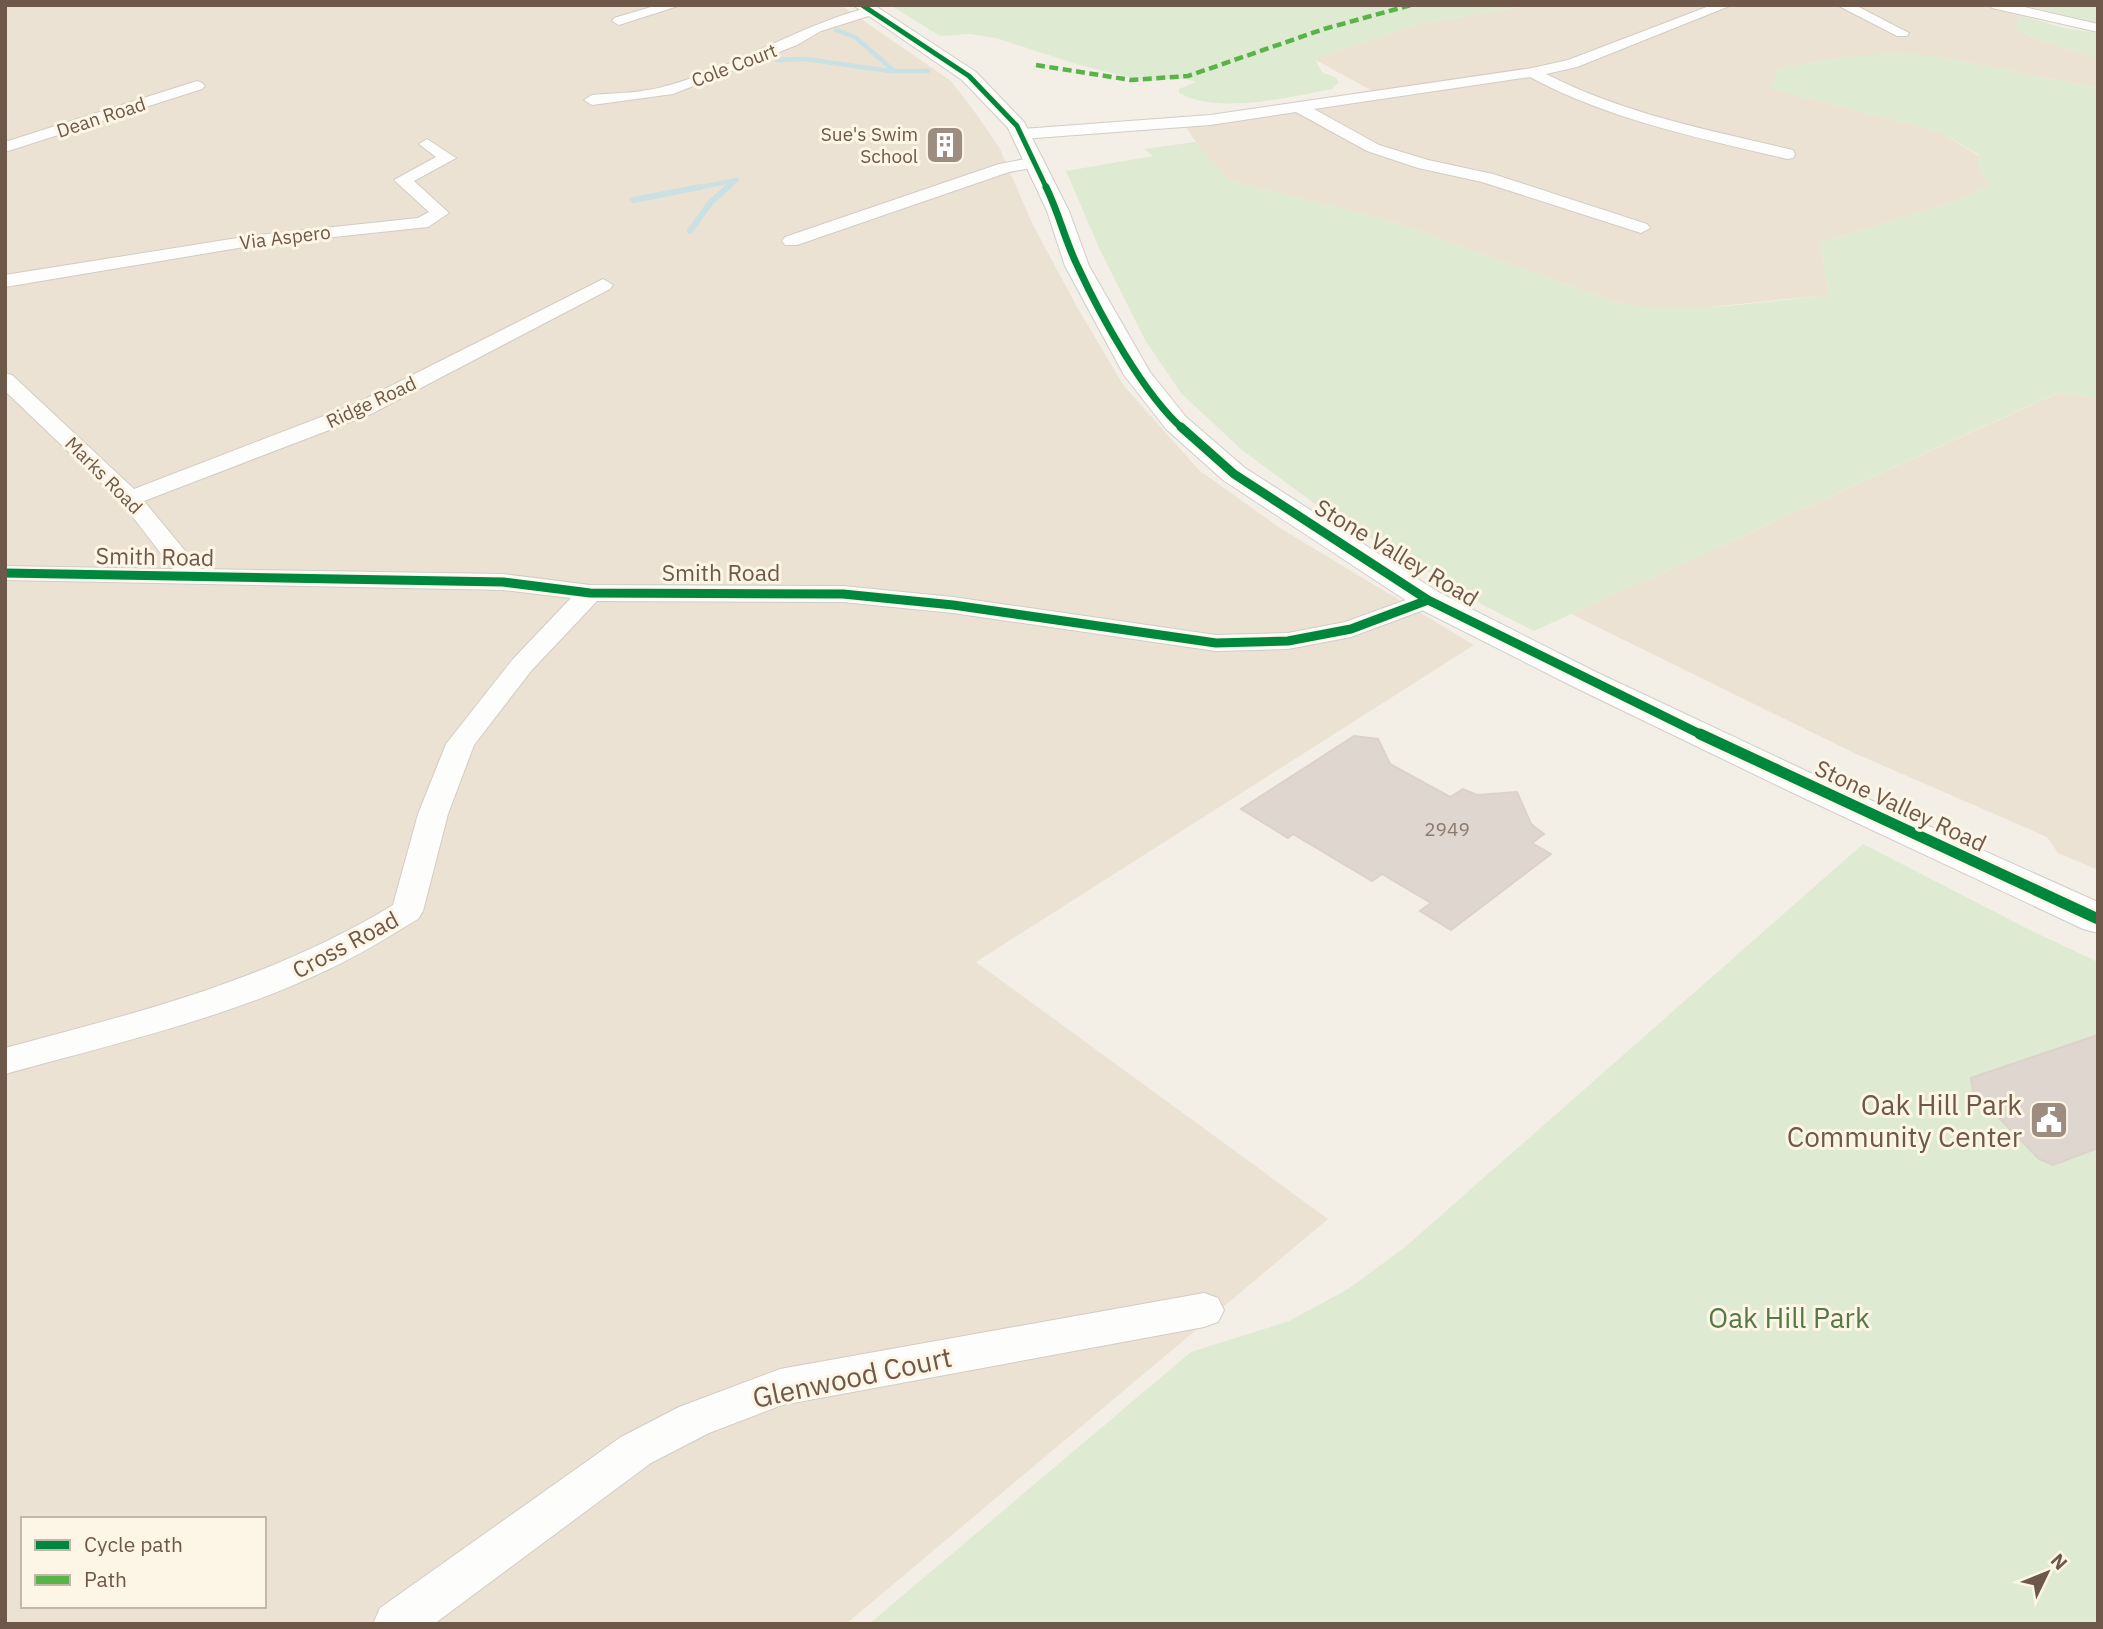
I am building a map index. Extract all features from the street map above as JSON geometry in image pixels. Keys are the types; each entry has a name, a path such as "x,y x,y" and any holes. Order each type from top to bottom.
{"street":[{"path":"619,21 674,5"},
{"path":"1022,134 1210,120 1532,72 1572,64 1725,5"},
{"path":"1844,5 1902,33"},
{"path":"1997,5 2098,28"},
{"name":"Cole Court","path":"592,100 668,91 792,42 816,28 866,8"},
{"name":"Stone Valley Road","path":"866,8 969,76 1017,126 1036,162 1077,266 1138,375 1176,423 1234,474 1428,600 1584,679 1791,778 2098,919"},
{"path":"1532,72 1566,90 1663,125 1787,154"},
{"name":"Dean Road","path":"5,147 197,86"},
{"path":"1300,108 1373,148 1424,164 1487,178 1641,228"},
{"name":"Via Aspero","path":"5,281 250,241 422,223 440,214 403,180 448,158 427,144"},
{"path":"791,241 1005,167 1036,162"},
{"name":"Ridge Road","path":"130,498 363,409 603,285"},
{"name":"Marks Road","path":"5,379 130,498 194,578"},
{"name":"Smith Road","path":"5,573 503,582 590,593 843,594 953,605 1216,643 1288,641 1351,629 1428,600"},
{"name":"Cross Road","path":"5,1061 251,991 363,939 407,911 433,814 460,744 522,664 590,593"},
{"name":"Glenwood Court","path":"396,1624 636,1450 694,1420 741,1401 780,1387 1204,1310"}],"shaded area":[{"path":"5,5 841,5 951,81 1000,149 1032,223 1124,386 1199,470 1280,528 1474,645 976,962 1328,1219 846,1624 5,1624"},
{"path":"1531,5 1984,5 2020,15 2015,29 2038,40 2098,58 2098,88 1928,55 1854,56 1779,68 1772,89 1938,131 1979,156 1980,170 1989,186 1952,202 1820,243 1829,295 1689,309 1653,309 1618,303 1388,220 1230,181 1204,154 1185,126 1385,98 1314,59 1424,23"},
{"path":"2058,393 2098,398 2098,870 2058,853 2047,837 1854,753 1571,614"}],"green space":[{"path":"890,5 1531,5 1424,23 1315,59 1322,72 1337,78 1338,83 1332,89 1276,100 1234,104 1214,103 1179,93 1179,89 1196,82 1186,79 1149,82 1079,65 996,38 969,34 940,36"},
{"path":"2022,5 2098,5 2098,23"},
{"path":"2020,15 2064,28 2098,33 2098,58 2038,40 2015,29"},
{"path":"1892,53 1928,55 2098,88 2098,398 2057,393 1534,631 1485,606 1322,509 1242,450 1181,393 1145,340 1099,248 1066,171 1153,156 1144,149 1195,142 1230,181 1388,220 1618,303 1697,308 1829,295 1820,243 1952,202 1989,186 1980,170 1979,155 1938,131 1771,89 1779,68"},
{"name":"Oak Hill Park","path":"1863,844 2098,962 2098,1624 869,1624 1191,1352 1289,1321 1348,1289 1404,1248"}],"building":[{"path":"1354,736 1378,739 1390,764 1450,797 1463,789 1477,795 1517,792 1531,824 1544,834 1532,843 1551,854 1451,930 1420,911 1431,903 1382,874 1372,881 1293,834 1288,838 1241,809"},
{"name":"Oak Hill Park Community Center","path":"2098,1035 2098,1148 2053,1165 2039,1159 1973,1091 1971,1078"}],"waterway":[{"path":"836,30 855,37 892,69 890,71"},
{"path":"777,60 805,59 890,71"},
{"path":"890,71 928,71"},
{"path":"691,189 737,180"},
{"path":"726,189 735,181"},
{"path":"633,200 700,187"},
{"path":"690,231 710,203 728,187"}],"marked path":[{"path":"1036,65 1131,80 1188,76 1324,29 1411,5"}],"cycle path":[{"path":"862,5 969,76 1017,126 1058,211 1077,266 1138,375 1176,423 1234,474 1428,600 1584,679 1804,784 2098,919"},
{"path":"5,573 503,582 590,593 843,594 953,605 1216,643 1288,641 1351,629 1428,600"}],"place":[{"name":"Sue's Swim School","path":"945,145"},
{"name":"Oak Hill Park Community Center","path":"2049,1120"}]}
